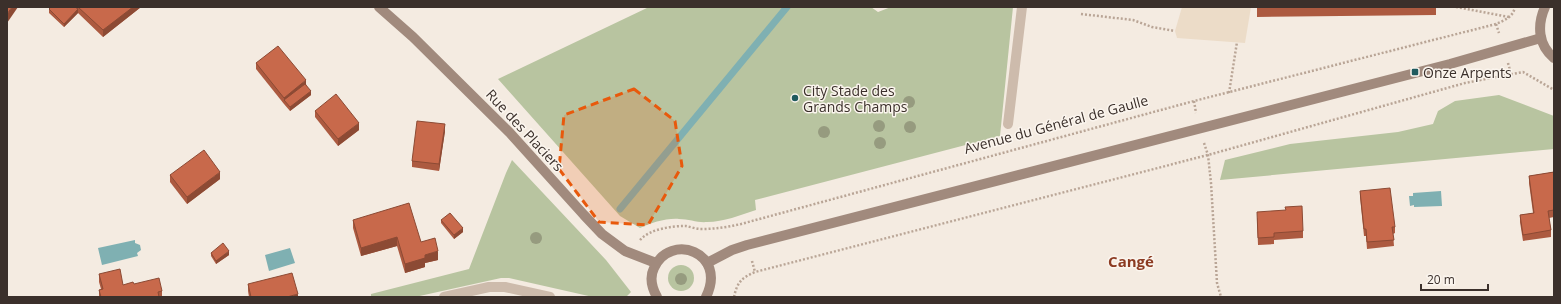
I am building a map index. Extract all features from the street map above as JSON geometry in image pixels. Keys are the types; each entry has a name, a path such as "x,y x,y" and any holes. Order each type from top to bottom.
{"street":[{"name":"Rue des Placiers","path":"379,7 440,63 510,133 584,216 619,247 631,254 656,263"},
{"path":"1008,124 1022,7"},
{"path":"1546,7 1540,23 1541,38 1548,53 1554,58"},
{"path":"707,263 732,250 747,245 1450,64 1541,38"},
{"path":"657,297 653,291 651,282 652,272 656,263 671,251 681,249 700,255 707,263 711,275 711,287 706,297"},
{"path":"444,297 490,287 505,287 550,297"}],"path":[{"path":"1456,7 1509,17"},
{"name":"Avenue du Général de Gaulle","path":"631,254 645,234 650,232 673,227 686,226 699,229 721,228 741,224 1194,101 1496,24 1513,14 1516,7"},
{"path":"1081,14 1133,20 1152,27 1175,31"},
{"path":"1496,24 1500,38"},
{"path":"1229,93 1237,42"},
{"path":"1507,62 1511,74"},
{"path":"734,297 736,286 745,276 754,272 1208,155 1465,83 1523,72 1554,90"},
{"path":"1194,101 1197,115"},
{"path":"1204,142 1208,155 1217,283 1221,297"},
{"path":"751,260 754,272"}],"highlighted area":[{"path":"634,89 675,121 682,166 648,225 599,222 559,169 564,115"}],"green space":[{"path":"649,7 871,7 878,12 891,7 1013,7 1000,136 755,200 756,210 726,220 704,222 669,219 640,228 620,216 498,79"},
{"path":"1499,95 1554,116 1554,149 1220,180 1225,160 1290,144 1398,132 1433,124 1438,111 1455,101"},
{"path":"512,160 606,260 631,292 626,297 593,297 509,278 501,278 415,297 371,297 371,294 469,269"},
{"path":"681,265 690,269 694,278 690,287 681,291 672,287 668,278 672,269"}],"shaded area":[{"path":"1182,7 1251,7 1245,43 1177,38 1175,31"}],"water":[{"path":"1441,191 1442,206 1410,206 1409,196 1413,196 1413,193"},
{"path":"135,240 135,243 140,245 141,250 137,253 138,256 102,265 98,248"},
{"path":"290,248 295,263 269,271 265,255"}],"building":[{"path":"7,7 12,7 7,14"},
{"path":"51,7 75,7 78,9 64,24 49,9"},
{"path":"78,7 133,7 103,30"},
{"path":"278,46 306,80 284,98 256,63"},
{"path":"305,84 311,91 290,107 284,100"},
{"path":"336,94 359,123 338,139 315,111"},
{"path":"417,121 445,124 439,164 412,161"},
{"path":"204,150 220,172 187,197 170,175"},
{"path":"1554,172 1554,210 1548,211 1551,230 1523,235 1520,215 1534,213 1529,176"},
{"path":"1390,188 1395,227 1392,227 1394,240 1367,242 1366,229 1364,229 1360,191"},
{"path":"409,203 421,242 435,238 438,251 425,255 425,258 405,264 397,237 361,248 353,220"},
{"path":"1302,206 1303,231 1274,233 1274,237 1258,238 1257,212 1286,210 1285,207"},
{"path":"450,213 463,228 454,235 441,220"},
{"path":"223,243 229,251 216,261 211,253"},
{"path":"120,269 123,285 159,278 162,291 158,292 159,297 101,297 99,290 103,289 99,274"},
{"path":"292,273 298,294 287,297 251,297 248,284"}],"waterway":[{"path":"620,209 787,7"}],"place":[{"name":"Onze Arpents","path":"1415,72"},
{"name":"City Stade des Grands Champs","path":"795,98"}],"district":[{"name":"Cangé","path":"1131,261"}]}
